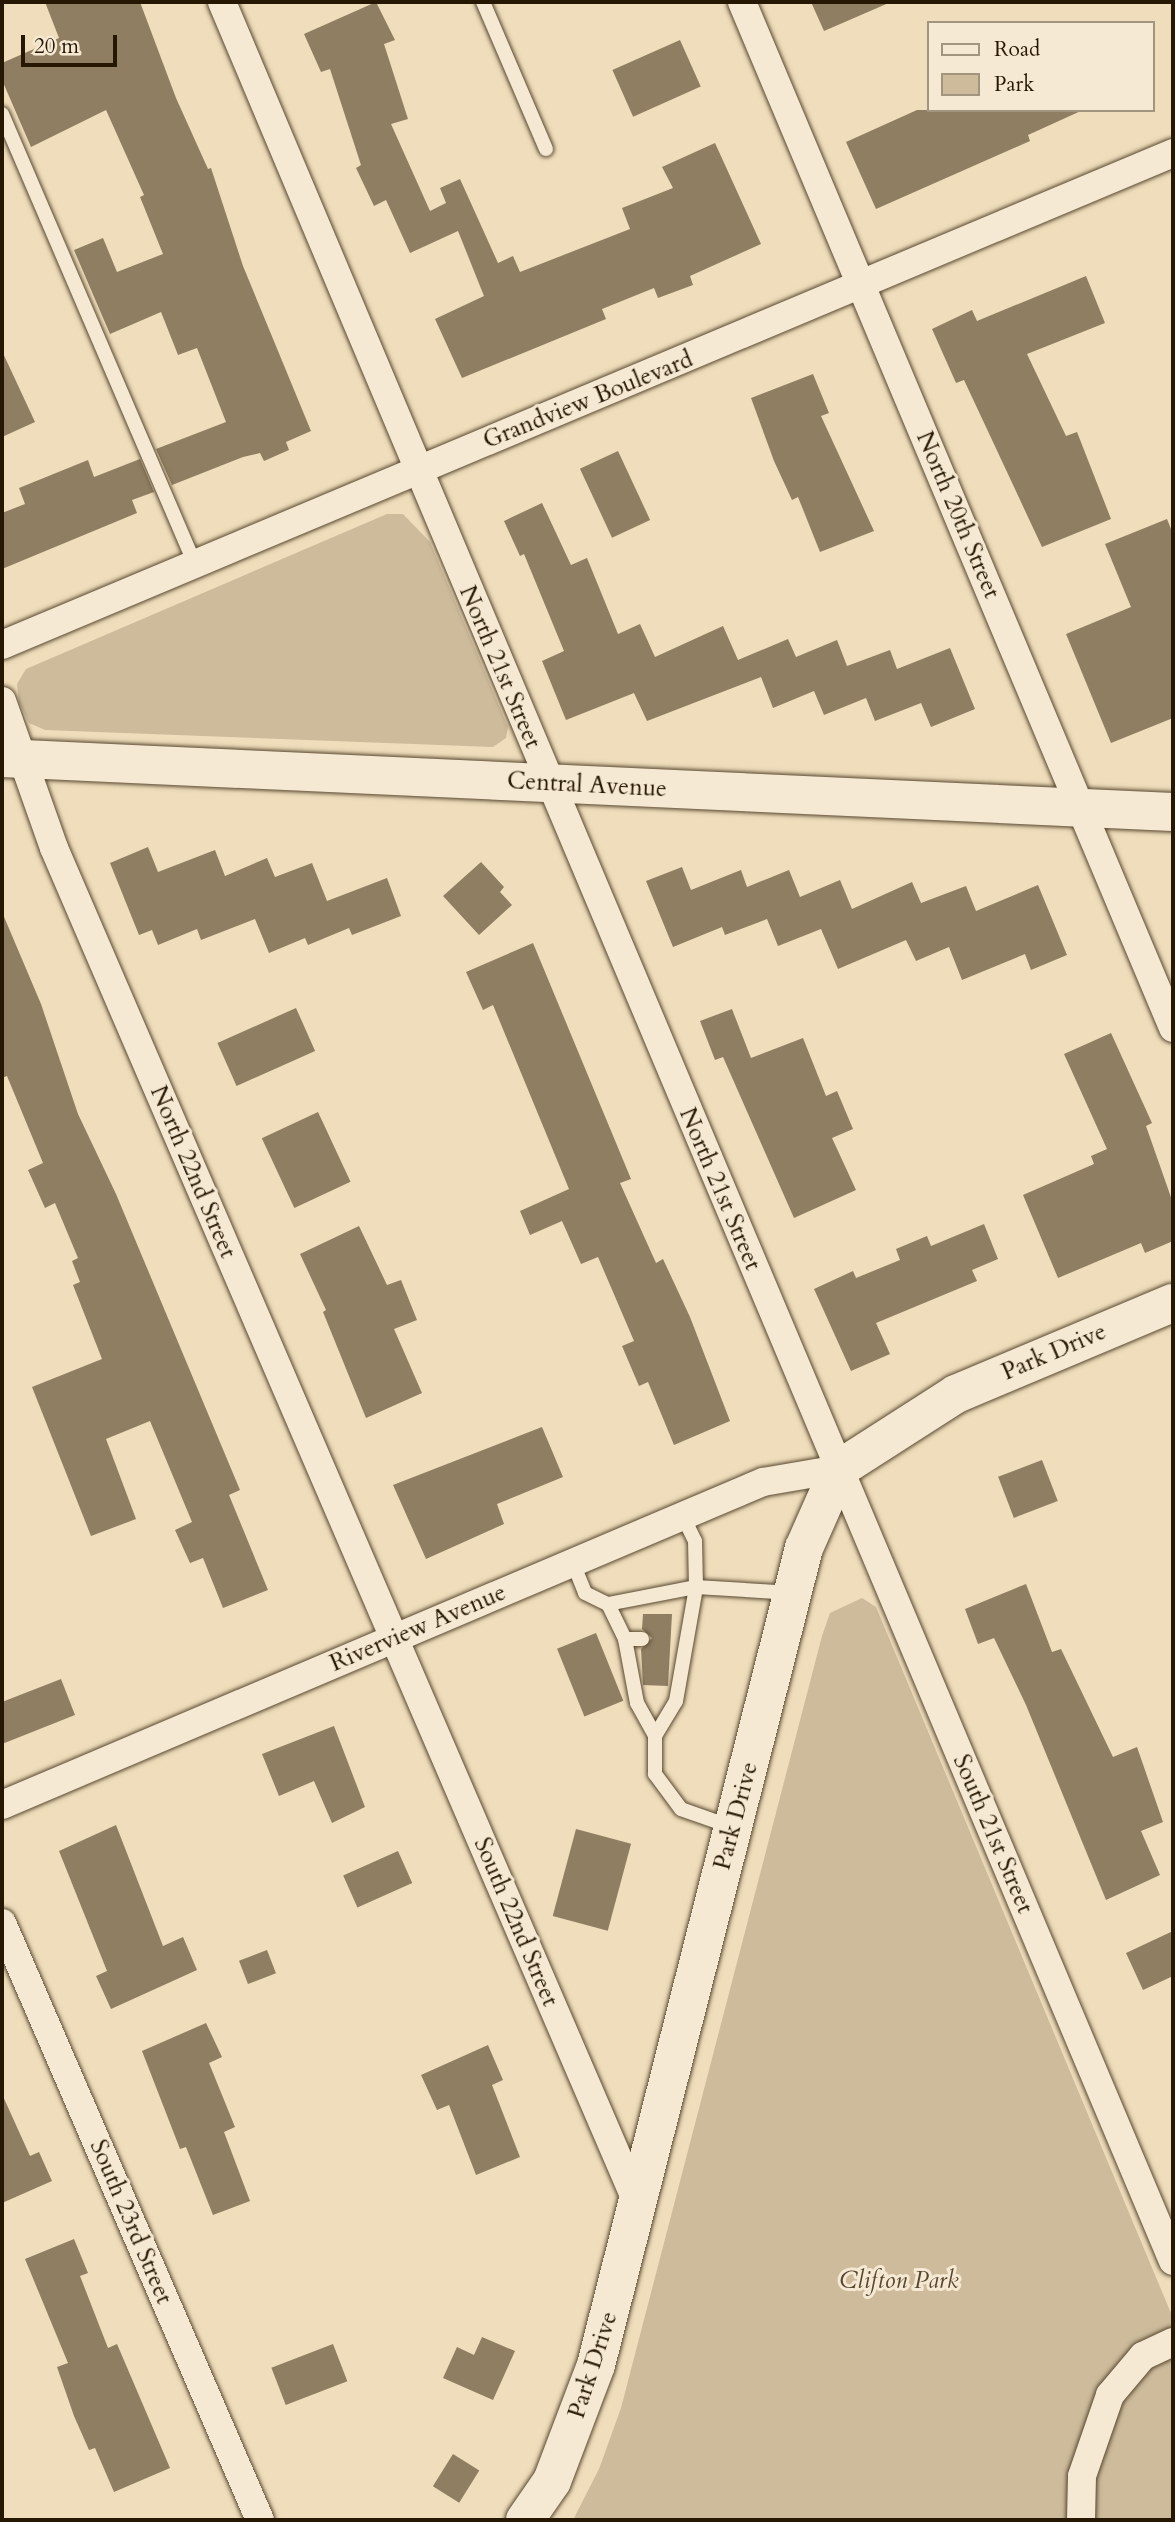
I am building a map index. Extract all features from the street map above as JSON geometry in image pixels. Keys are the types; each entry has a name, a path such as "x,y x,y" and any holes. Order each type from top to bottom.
{"main road":[{"name":"Central Avenue","path":"12,758 1173,812"},
{"name":"Park Drive","path":"525,2520 552,2481 597,2365 794,1593 818,1510 839,1469 957,1394 1173,1303"}],"street":[{"name":"North 21st Street","path":"222,2 812,1409"},
{"name":"North 20th Street","path":"742,2 1173,1028"},
{"name":"Grandview Boulevard","path":"2,645 862,288 1173,153"},
{"name":"North 22nd Street","path":"2,701 12,758 54,848 394,1639"},
{"name":"South 21st Street","path":"812,1409 1173,2261"},
{"name":"Riverview Avenue","path":"2,1805 763,1482 839,1469"},
{"name":"South 22nd Street","path":"394,1639 638,2205"},
{"name":"South 23rd Street","path":"2,1923 260,2520"},
{"path":"1081,2520 1082,2476 1110,2395 1143,2356 1173,2342"}],"lane":[{"path":"483,2 546,149"},
{"path":"2,114 195,564"},
{"path":"655,1736 676,1701 674,1675 678,1640 696,1587 695,1541 684,1516"},
{"path":"573,1563 584,1593 608,1604 696,1587 794,1593"},
{"path":"608,1604 625,1639 635,1673 637,1703 655,1736 655,1774 681,1809 733,1828"},
{"path":"625,1639 642,1639"}],"green space":[{"path":"387,514 403,514 430,542 508,727 506,738 493,747 45,730 29,723 19,702 17,684 26,669"},
{"name":"Clifton Park","path":"862,1598 876,1607 1173,2318 1173,2520 573,2520 599,2469 621,2408 822,1636 830,1613"}],"building":[{"path":"45,2 140,2 176,98 208,169 211,168 243,266 311,431 286,442 289,450 264,461 260,453 243,457 172,485 156,449 226,422 197,348 178,355 161,312 110,334 74,250 103,238 117,272 163,254 140,197 144,195 106,110 31,147 2,80 2,63 59,38"},
{"path":"376,2 395,40 384,44 408,119 391,124 430,211 446,203 440,188 460,179 498,263 513,256 520,272 630,229 622,208 673,188 662,167 715,143 761,244 690,276 693,285 658,298 654,288 602,309 606,319 462,378 435,319 484,296 458,231 410,253 386,200 374,206 356,168 361,165 330,69 321,72 304,34"},
{"path":"811,2 891,2 824,31"},
{"path":"680,40 701,87 633,117 612,70"},
{"path":"917,110 1079,112 1028,135 1030,141 876,209 846,142"},
{"path":"1086,276 1105,323 1027,354 1066,436 1077,432 1111,519 1042,547 964,380 956,383 932,329 972,310 977,321"},
{"path":"2,351 35,422 2,437"},
{"path":"813,374 829,413 821,416 874,531 820,552 798,497 792,500 774,461 751,398"},
{"path":"618,451 650,520 612,538 580,469"},
{"path":"140,459 154,492 132,500 137,513 2,569 2,513 25,504 19,488 88,460 94,477"},
{"path":"542,503 571,565 587,558 618,634 640,624 655,657 723,626 738,660 788,639 796,657 837,640 847,666 890,650 897,669 950,648 975,709 931,727 921,703 875,721 866,698 824,715 814,691 773,708 761,677 647,721 634,693 566,720 542,661 564,651 524,554 520,556 504,521"},
{"path":"1167,519 1173,534 1173,718 1111,743 1066,634 1131,607 1105,544"},
{"path":"148,847 158,872 215,850 225,876 267,858 275,877 312,863 327,901 387,878 401,916 352,935 349,928 308,945 305,938 269,953 255,919 201,940 197,929 158,945 152,930 139,935 110,863"},
{"path":"481,862 504,887 500,892 512,905 479,935 443,896"},
{"path":"682,867 691,890 741,870 747,887 789,870 800,897 840,880 852,909 912,882 921,903 966,886 976,911 1038,885 1067,955 1031,970 1025,954 962,980 949,947 916,961 906,940 838,969 821,929 778,946 767,919 725,935 722,927 673,947 646,881"},
{"path":"2,912 41,1004 78,1114 116,1194 240,1490 229,1495 268,1590 223,1608 203,1558 190,1563 175,1530 192,1522 150,1421 106,1439 136,1519 91,1536 32,1387 102,1359 73,1285 80,1282 72,1261 78,1258 55,1203 45,1208 28,1170 43,1163 7,1076 2,1078"},
{"path":"533,943 631,1179 620,1183 656,1263 663,1259 690,1317 730,1421 674,1445 648,1382 639,1386 622,1346 634,1341 598,1257 581,1264 562,1221 530,1235 520,1211 569,1189 493,1005 483,1010 466,972"},
{"path":"296,1008 315,1051 237,1086 217,1043"},
{"path":"732,1009 751,1058 803,1038 826,1096 837,1091 853,1129 832,1138 856,1190 794,1218 723,1057 715,1060 700,1021"},
{"path":"1111,1033 1152,1123 1146,1126 1173,1203 1173,1241 1145,1253 1141,1243 1058,1278 1023,1195 1094,1164 1091,1156 1107,1149 1064,1054"},
{"path":"318,1112 351,1182 294,1208 262,1138"},
{"path":"984,1224 998,1259 972,1270 977,1281 876,1323 890,1354 851,1371 814,1289 853,1271 856,1278 900,1260 896,1249 927,1236 931,1246"},
{"path":"359,1226 387,1285 401,1280 417,1320 394,1329 422,1393 366,1418 323,1312 326,1310 300,1254"},
{"path":"542,1427 563,1477 497,1504 504,1524 426,1559 393,1485"},
{"path":"1042,1460 1058,1501 1014,1518 998,1477"},
{"path":"1026,1584 1052,1652 1061,1649 1113,1757 1137,1747 1163,1822 1141,1831 1160,1875 1106,1900 1026,1705 994,1638 978,1644 965,1609"},
{"path":"643,1614 672,1614 668,1686 643,1685 641,1649 652,1638 642,1629"},
{"path":"596,1633 623,1701 584,1716 557,1649"},
{"path":"61,1679 75,1715 2,1744 2,1702"},
{"path":"334,1726 365,1807 332,1823 314,1781 279,1796 262,1754"},
{"path":"116,1825 163,1946 183,1937 197,1970 111,2009 96,1976 107,1971 59,1851"},
{"path":"576,1829 631,1844 608,1931 553,1916"},
{"path":"398,1851 412,1883 357,1907 343,1875"},
{"path":"1173,1931 1173,1976 1143,1990 1126,1953"},
{"path":"267,1950 276,1973 248,1984 239,1961"},
{"path":"206,2023 222,2057 209,2063 235,2127 224,2132 250,2201 213,2215 186,2147 180,2149 142,2051"},
{"path":"488,2045 503,2080 492,2085 520,2157 476,2175 449,2105 437,2110 421,2075"},
{"path":"2,2094 30,2156 39,2152 52,2181 2,2203"},
{"path":"74,2239 88,2273 80,2276 108,2348 117,2344 170,2468 114,2492 95,2448 89,2450 74,2416 57,2367 68,2363 25,2259"},
{"path":"482,2337 515,2351 493,2400 443,2378 457,2347 474,2355"},
{"path":"333,2344 347,2381 286,2405 271,2368"},
{"path":"453,2454 479,2470 459,2503 433,2486"}]}
